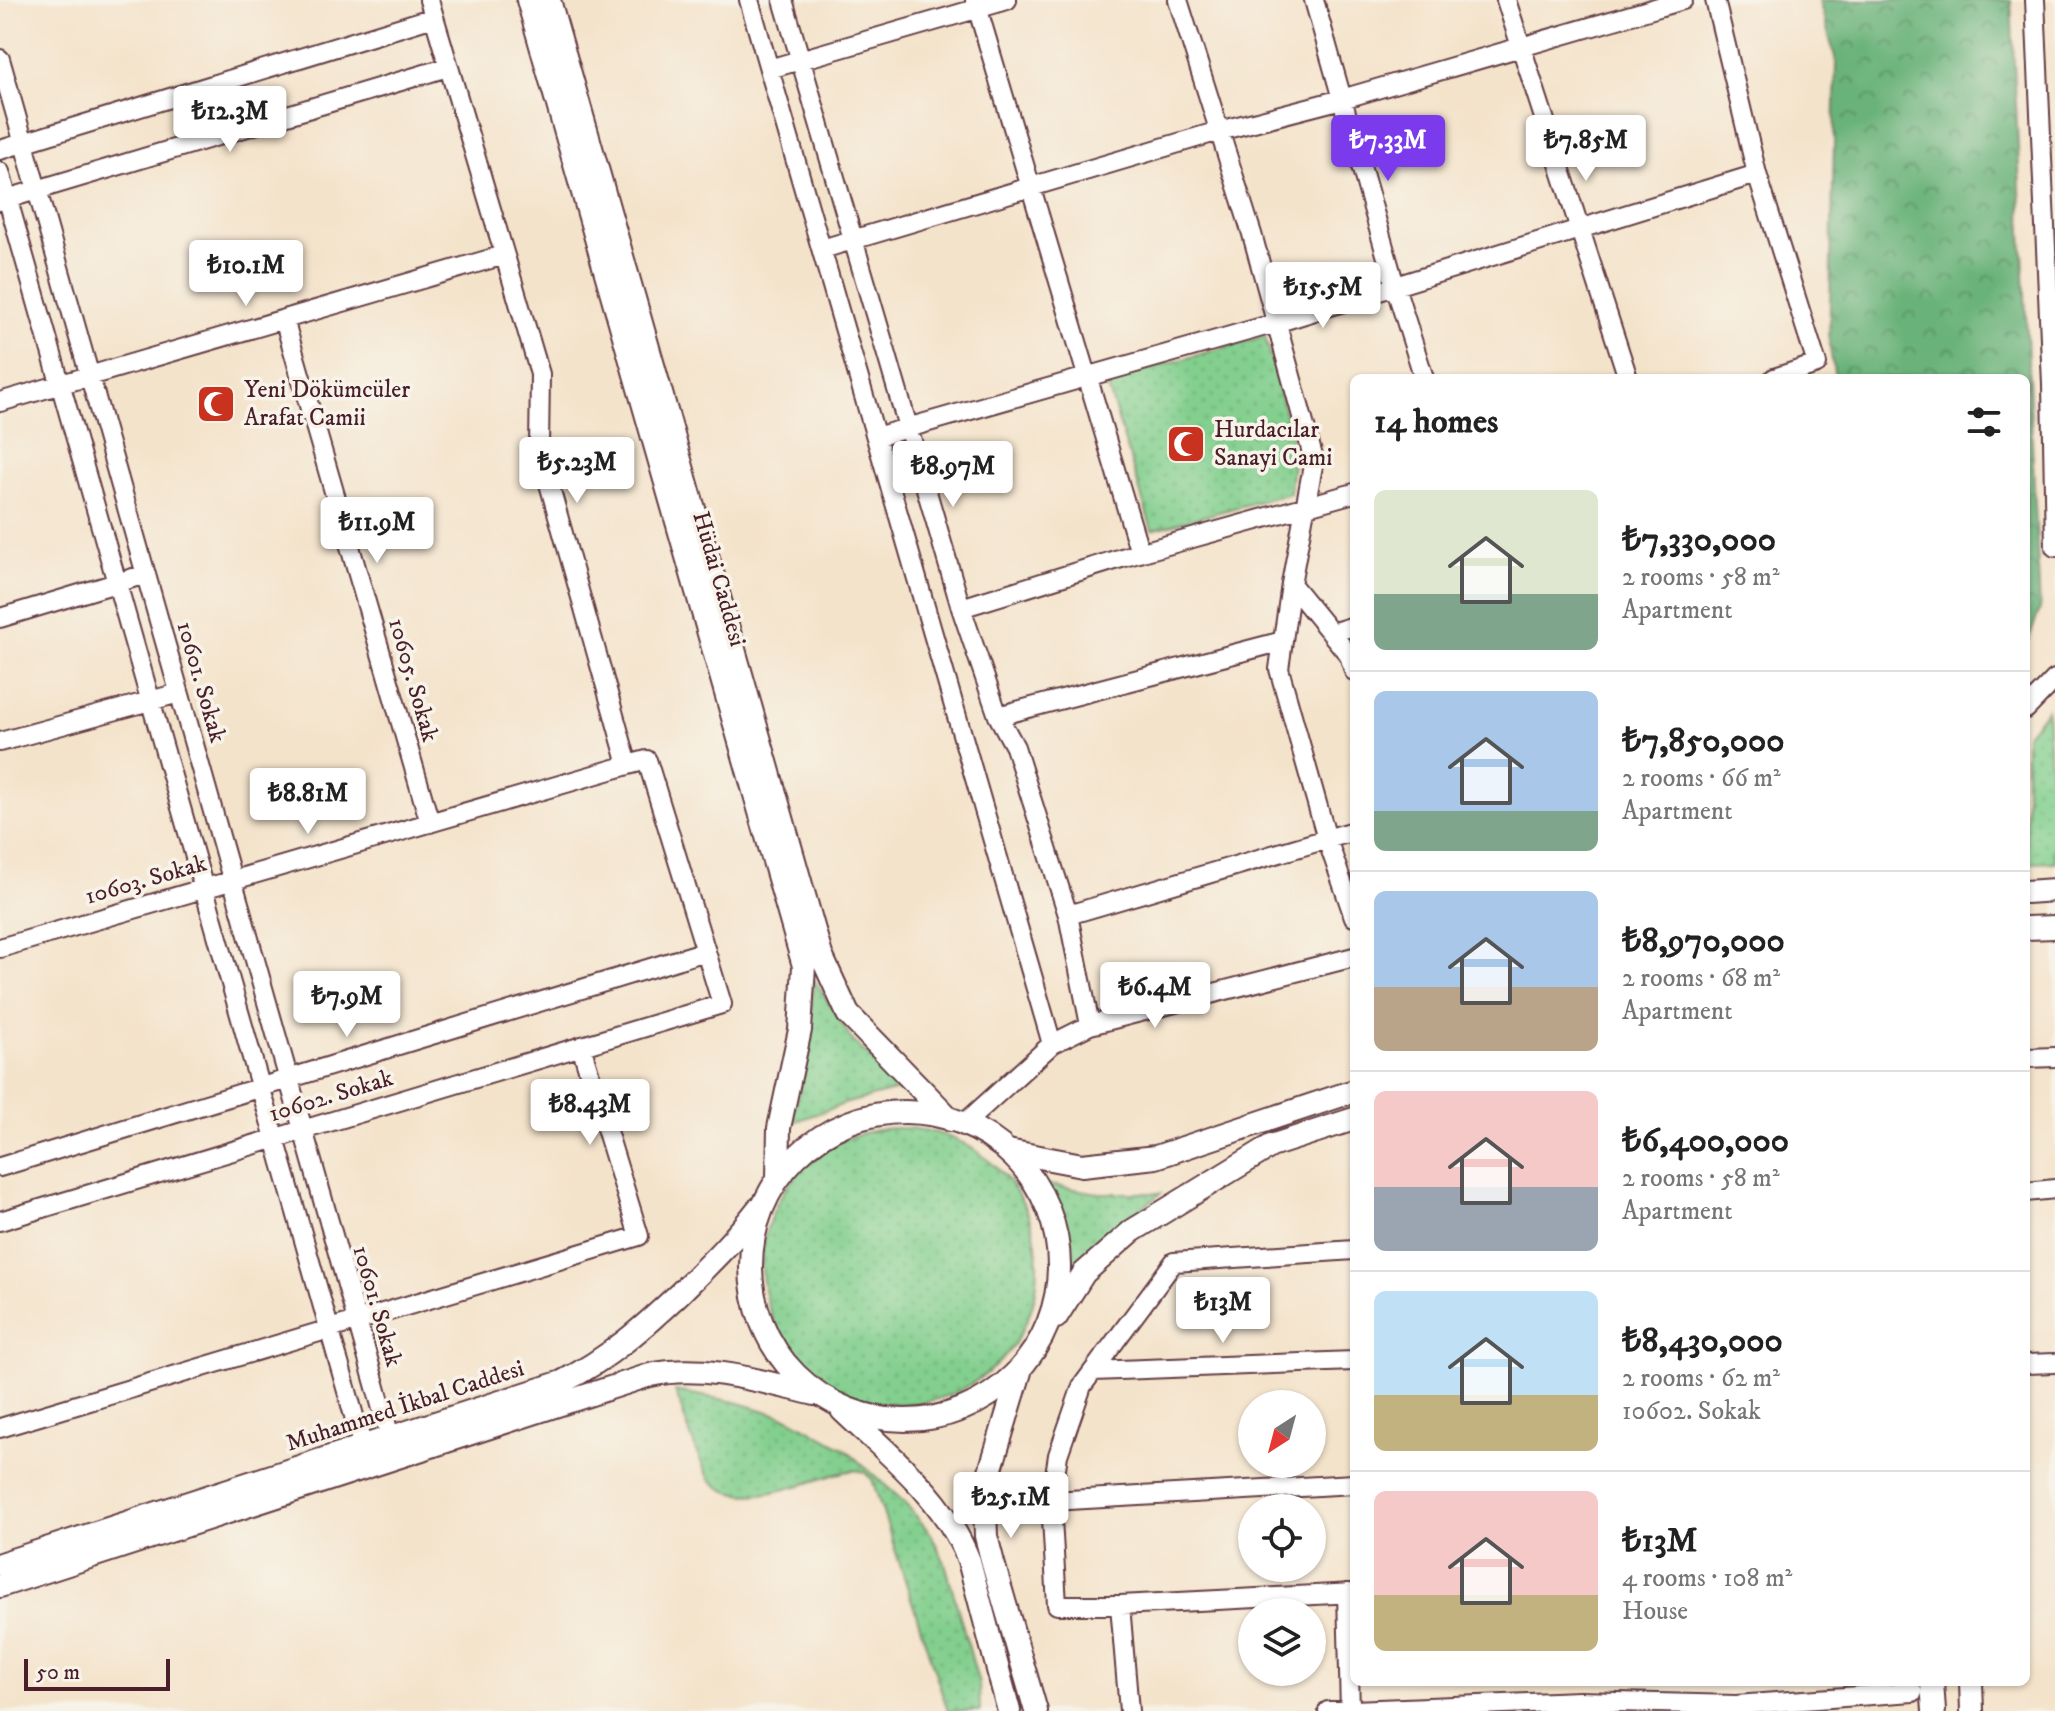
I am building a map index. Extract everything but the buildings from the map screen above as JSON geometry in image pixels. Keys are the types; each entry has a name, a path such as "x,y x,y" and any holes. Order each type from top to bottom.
{"street":[{"name":"Hüdai Caddesi","path":"528,0 804,966 800,1030 779,1128 778,1177"},
{"name":"Hüdai Caddesi","path":"549,0 821,955 848,1014 957,1122"},
{"path":"749,0 1052,1044"},
{"path":"783,0 961,608 998,716 1015,747 1068,915 1090,1025"},
{"path":"769,69 976,4 1007,0"},
{"path":"1178,0 1276,323 1314,460 1279,669 1327,839 1350,905"},
{"path":"1314,0 1423,374"},
{"path":"1506,0 1627,374"},
{"path":"822,249 1219,131 1342,99 1683,0"},
{"path":"1715,0 1757,174 1817,364 1786,374"},
{"path":"2035,0 2046,37 2055,547"},
{"path":"976,4 1140,553"},
{"path":"0,150 431,8 540,374 539,448 628,765 647,760 706,951"},
{"name":"10601. Sokak","path":"0,59 393,1448"},
{"path":"4,200 448,67"},
{"path":"0,172 4,200 61,384 365,1456"},
{"path":"876,437 1276,323 1757,174"},
{"path":"0,402 504,255"},
{"name":"10605. Sokak","path":"284,319 430,823"},
{"path":"961,608 1140,553 1350,494"},
{"path":"0,618 146,574"},
{"path":"1291,584 1350,658"},
{"path":"1331,633 1350,627"},
{"path":"998,716 1283,641"},
{"path":"2030,705 2055,679"},
{"path":"0,742 179,693"},
{"name":"10603. Sokak","path":"0,948 628,765"},
{"path":"1068,915 1350,832"},
{"path":"2030,892 2055,890"},
{"path":"2030,928 2055,927"},
{"name":"10602. Sokak","path":"0,1167 706,951 722,1004 0,1221"},
{"path":"957,1122 1052,1044 1090,1025 1350,958"},
{"path":"0,1428 639,1236 581,1046"},
{"path":"2030,1058 2055,1057"},
{"path":"1006,1150 1082,1165 1156,1157 1350,1092"},
{"path":"1009,1711 960,1537 924,1489 786,1363 771,1343 757,1308 751,1271 752,1246 757,1222 778,1177 810,1144 851,1121 896,1112 920,1113 957,1122 985,1135 1006,1150 1024,1169 1039,1191 1057,1240 1057,1292 1040,1341"},
{"path":"1036,1711 986,1536 988,1478 1021,1367 1084,1273 1132,1231 1271,1146 1350,1120"},
{"path":"2030,1192 2055,1189"},
{"name":"Muhammed İkbal Caddesi","path":"393,1448 562,1382 596,1364 632,1338 718,1256 766,1199"},
{"path":"1350,1250 1174,1262 1082,1386 1058,1455 1051,1501 1057,1605 1120,1605 1350,1593 1350,1711"},
{"path":"1093,1371 1350,1361"},
{"path":"2030,1364 2055,1363"},
{"name":"Muhammed İkbal Caddesi","path":"0,1564 650,1375 673,1371 730,1376 829,1400 854,1411 884,1418 914,1420 955,1412 982,1399 1007,1382 1021,1367"},
{"name":"Muhammed İkbal Caddesi","path":"0,1586 365,1456"},
{"path":"1051,1501 1350,1484"},
{"path":"1120,1605 1129,1711"},
{"path":"1578,1686 1579,1706"},
{"path":"1971,1686 1972,1711"},
{"path":"1328,1711 1736,1705 1922,1687 1934,1711"}],"green space":[{"path":"1819,0 2011,0 2029,374 1834,374 1829,343 1836,61"},
{"path":"1265,336 1294,448 1290,493 1152,530 1106,381"},
{"path":"2030,399 2040,609 2030,636"},
{"path":"2047,709 2055,862 2030,863 2030,730"},
{"path":"813,978 853,1041 903,1089 847,1103 791,1123 810,1050"},
{"path":"914,1128 965,1144 988,1159 1007,1178 1028,1213 1036,1239 1036,1293 1028,1319 1015,1343 998,1364 977,1381 953,1394 914,1404 886,1404 835,1388 812,1373 793,1354 772,1319 764,1293 762,1252 778,1201 793,1178 812,1159 847,1138 873,1130"},
{"path":"1042,1184 1099,1193 1161,1193 1107,1236 1064,1286 1061,1236"},
{"path":"675,1391 736,1402 789,1418 845,1449 905,1503 931,1534 945,1563 979,1684 980,1711 948,1711 872,1479 864,1472 854,1470 762,1494 727,1491 713,1482 702,1465"}],"place":[{"name":"Yeni Dökümcüler Arafat Camii","path":"216,404"},
{"name":"Hurdacılar Sanayi Cami","path":"1186,444"}]}
